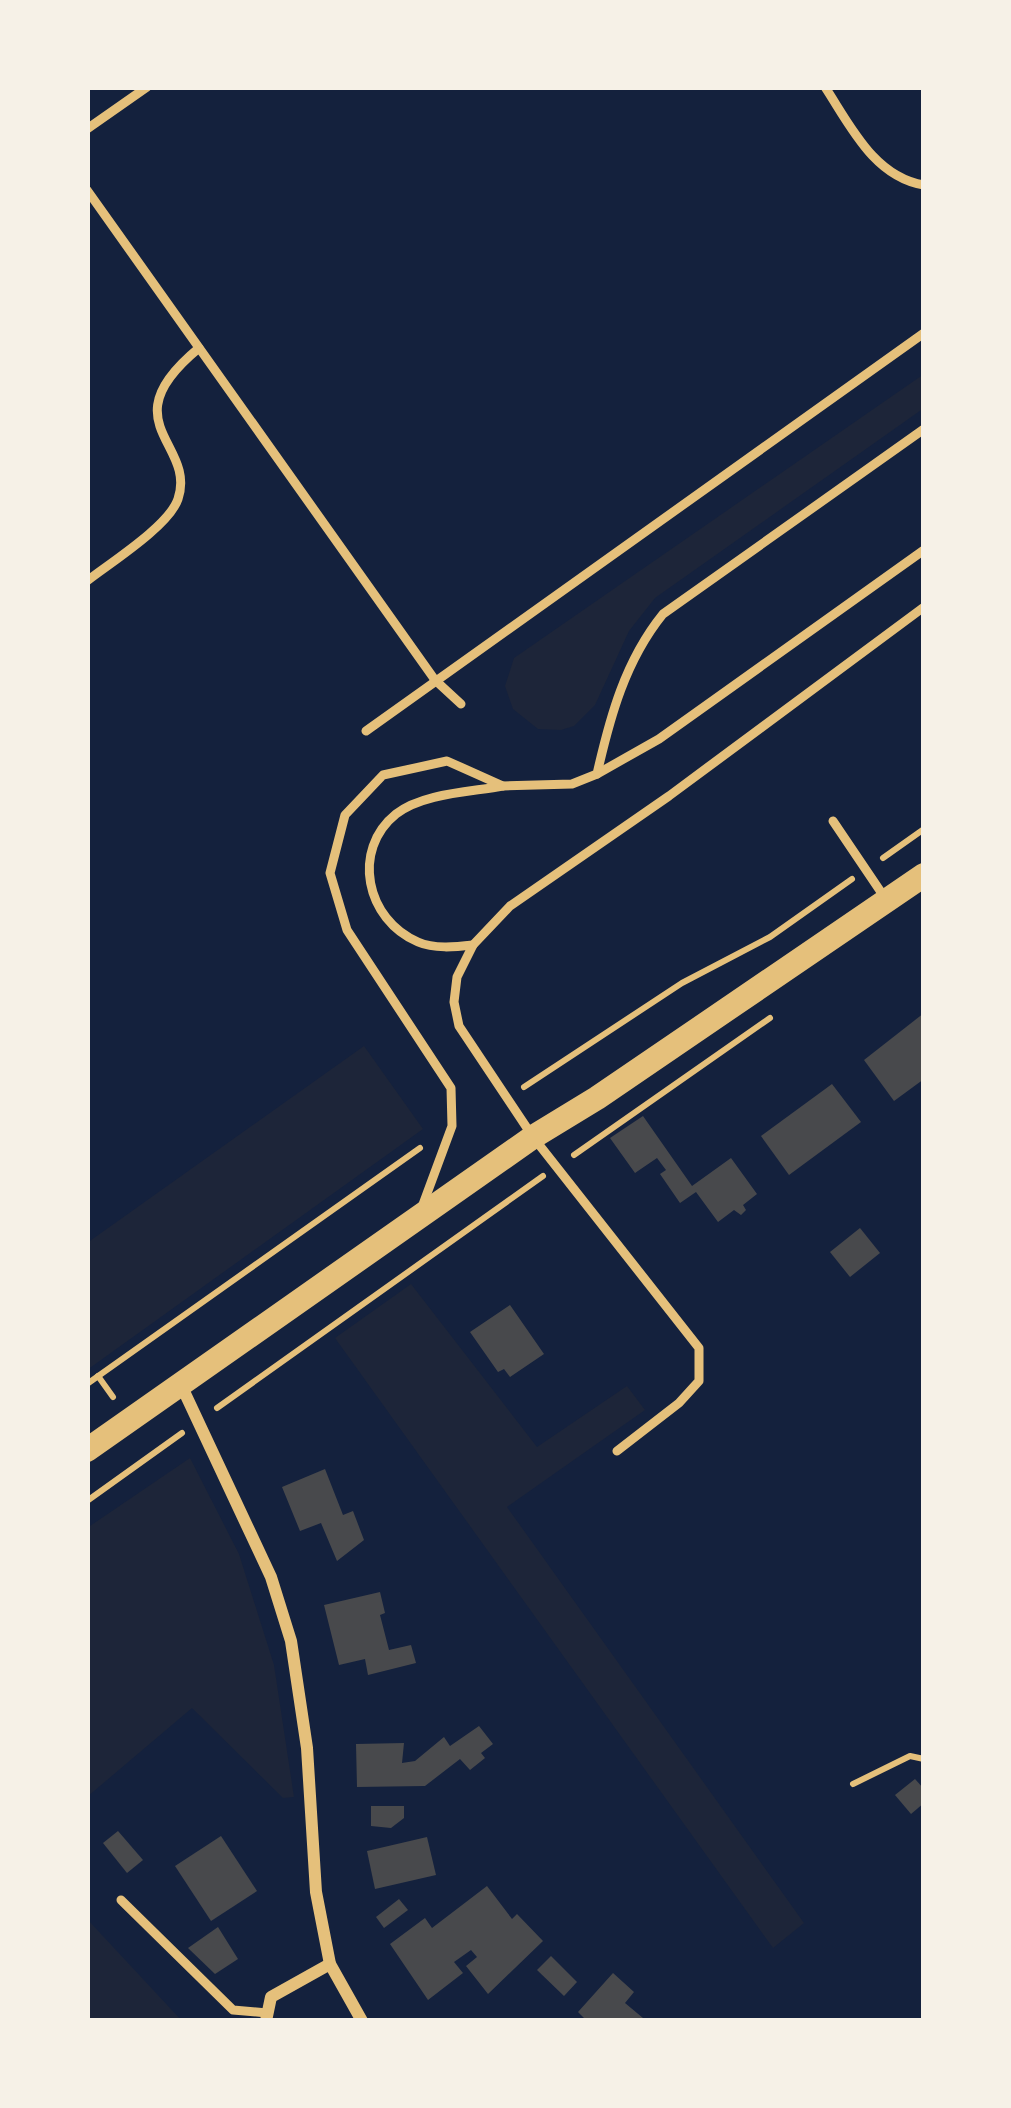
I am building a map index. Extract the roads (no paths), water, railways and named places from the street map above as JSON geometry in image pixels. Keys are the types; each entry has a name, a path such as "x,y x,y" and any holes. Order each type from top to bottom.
{"main road":[{"path":"87,1450 533,1137 923,877"}],"street":[{"path":"182,1387 271,1577 292,1641 307,1748 316,1892 330,1964 362,2021"},
{"path":"267,2017 271,1997 330,1964"}],"lane":[{"path":"87,129 146,87"},
{"path":"825,87 886,170 902,180 924,184"},
{"path":"87,190 91,205 200,348 435,680 461,704"},
{"path":"366,731 924,333"},
{"path":"87,581 166,518 178,499 180,475 161,435 161,391 174,369 200,348"},
{"path":"597,774 613,707 645,636 662,614 924,429"},
{"path":"473,945 419,943 392,926 374,901 367,870 375,838 398,813 425,801 503,786 572,784 597,774 659,739 924,550"},
{"path":"617,1451 680,1403 699,1381 699,1348 533,1137 459,1026 454,1002 457,977 473,945 510,906 669,796 924,607"},
{"path":"416,1220 452,1126 451,1088 347,930 330,873 345,815 383,775 447,760 503,786"},
{"path":"833,821 887,901"},
{"path":"121,1900 233,2010 267,2017"}]}
